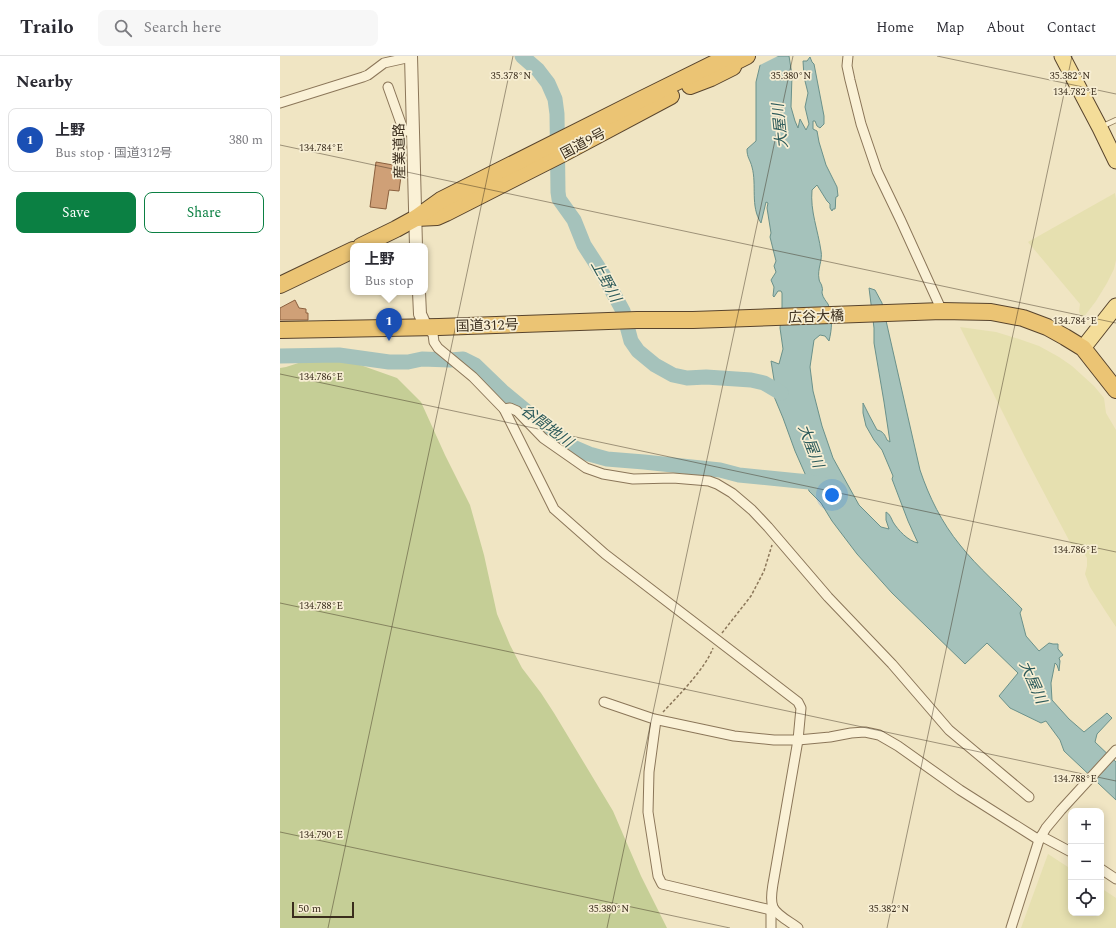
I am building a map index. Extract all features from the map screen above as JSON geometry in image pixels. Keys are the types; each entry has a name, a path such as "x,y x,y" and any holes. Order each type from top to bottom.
{"highway":[{"path":"711,67 730,56"},
{"path":"711,67 747,56"},
{"path":"711,67 756,56"},
{"name":"国道9号","path":"367,243 416,218 438,202 550,153 687,82 711,67"},
{"path":"280,285 350,251"},
{"path":"941,311 991,312 1005,314 1023,318 1047,327 1083,348 1116,390"},
{"name":"広谷大橋","path":"693,320 941,311"},
{"name":"国道312号","path":"280,330 637,320 693,320"}],"main road":[{"path":"1062,56 1116,161"},
{"path":"1083,348 1116,306"}],"street":[{"path":"848,56 847,66 850,80 861,124 877,172 902,221 941,311"},
{"path":"280,103 363,77 384,63 411,57"},
{"name":"産業道路","path":"411,57 416,243"},
{"path":"388,87 403,129 406,131 413,131"},
{"path":"419,295 420,314 426,327 433,334 434,342 438,348 473,377 504,409 554,509 605,554 798,702 801,708 798,740 773,884 771,928"},
{"path":"504,409 510,408 517,411 543,438 586,468 603,474 633,479 673,478 709,481 732,493 752,510 774,534 828,597 892,664 949,730 1029,797"},
{"path":"604,702 656,720 734,736 774,740 798,740 830,737 858,732 879,735 898,746 960,790 1068,850"},
{"path":"656,720 649,772 648,812 658,876 662,884 772,909 798,928"},
{"path":"1011,928 1042,835 1061,810 1116,750"},
{"path":"1104,871 1116,879"}],"lane":[{"path":"1100,128 1116,120"}],"path":[{"path":"656,720 696,675 710,656 716,640 751,596 764,571 771,551 774,534"}],"shaded area":[{"path":"1115,193 1116,260 1114,269 1096,301 1083,318 1079,312 1080,304 1028,242"},
{"path":"960,327 996,332 1039,346 1072,366 1094,386 1104,398 1106,413 1116,430 1116,627 1090,587 1085,574 1087,558 1081,549 1072,546 1024,455"},
{"path":"1048,854 1068,867 1068,916 1104,916 1104,890 1116,898 1116,928 1021,928"}],"green space":[{"path":"314,358 349,361 397,378 421,402 470,505 484,555 497,614 510,645 522,668 554,713 613,811 641,876 667,928 280,928 280,368"}],"water":[{"name":"大屋川","path":"760,56 789,56 792,75 791,107 798,128 800,119 806,130 809,124 805,107 808,93 804,77 803,61 807,61 810,57 814,64 824,116 824,124 820,128 817,126 815,121 813,121 813,129 817,131 826,165 837,187 838,196 836,197 835,209 832,211 830,204 817,185 812,190 813,213 821,254 819,280 822,285 822,295 830,309 832,322 829,341 825,336 820,335 814,340 810,367 813,391 822,426 833,458 859,505 881,527 889,529 886,520 886,512 904,535 918,543 908,521 892,479 893,476 882,450 866,426 863,413 863,403 877,430 882,432 890,442 874,343 874,328 869,288 875,290 882,303 920,470 932,500 947,528 960,545 982,570 1022,609 1020,613 1026,636 1039,651 1049,643 1058,644 1058,649 1063,655 1059,658 1059,671 1055,663 1051,683 1052,700 1069,719 1084,732 1107,713 1112,718 1097,734 1095,742 1116,762 1116,800 1064,751 1060,740 1046,721 1041,723 1010,708 999,696 1018,673 987,643 965,664 892,593 857,554 832,521 821,503 809,491 806,476 773,394 763,383 775,386 771,361 779,364 783,349 780,328 782,293 781,291 778,291 774,297 773,296 774,287 771,280 776,272 774,266 776,261 770,237 771,233 767,208 768,203 766,202 761,223 756,210 752,167 747,152 747,149 756,141 756,82 761,61"}],"pier":[{"path":"758,56 778,56 758,66"}],"building":[{"path":"376,162 393,165 393,168 402,169 399,191 389,190 386,209 370,207"},
{"path":"295,300 299,308 306,309 306,313 308,313 308,320 280,320 280,308"}],"waterway":[{"name":"上野川","path":"522,56 538,70 548,83 555,99 557,114 559,199 574,220 584,245 604,276 623,311 631,341 638,351 655,365 673,375 687,378 706,377 751,380 764,383 781,393"},
{"name":"谷間地川","path":"280,356 339,355 389,362 408,362 422,359 463,359 475,365 502,391 537,420 575,448 589,454 607,459 720,470 739,475 826,485"}],"place":[{"name":"上野","path":"389,341"}]}
